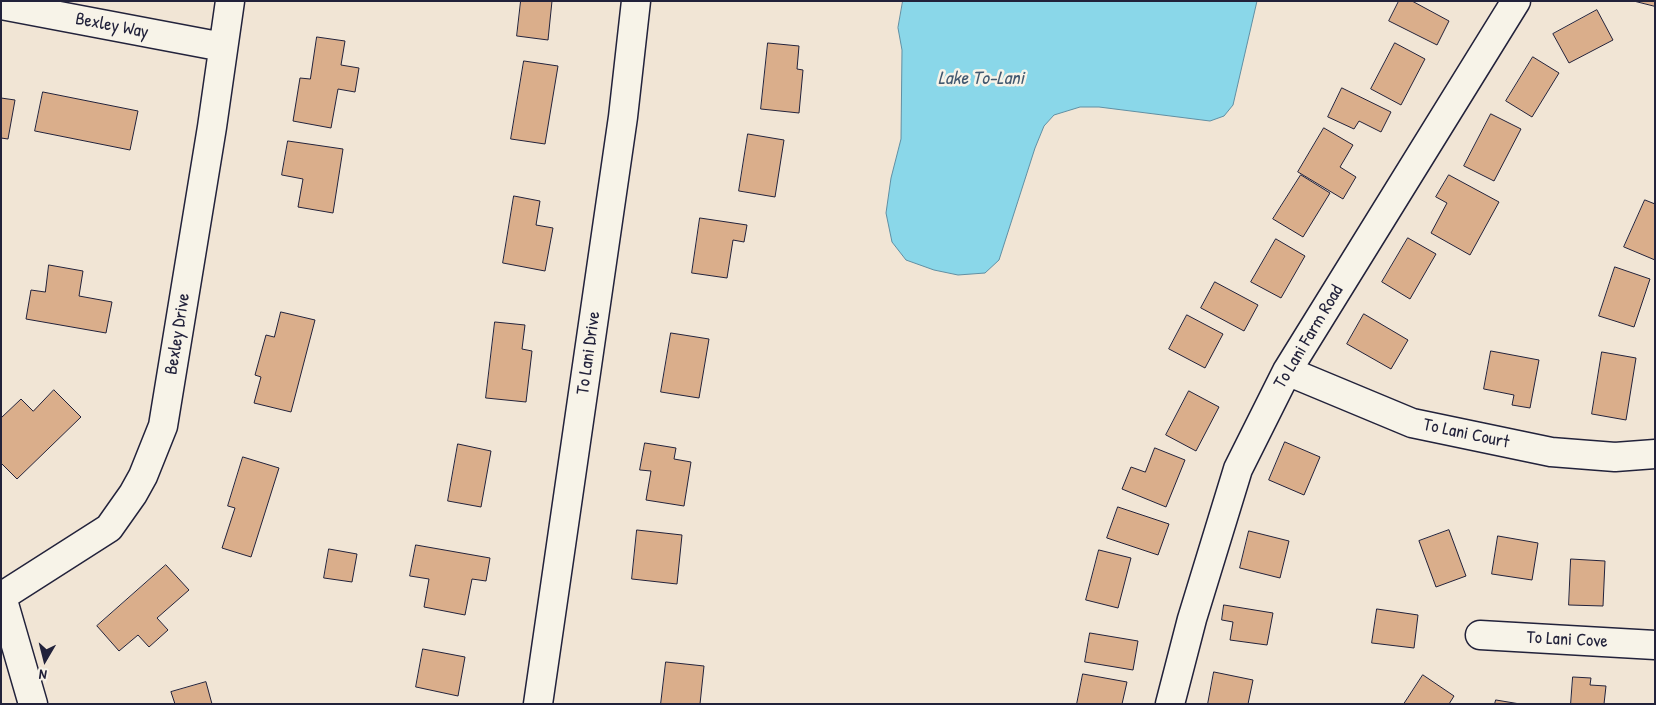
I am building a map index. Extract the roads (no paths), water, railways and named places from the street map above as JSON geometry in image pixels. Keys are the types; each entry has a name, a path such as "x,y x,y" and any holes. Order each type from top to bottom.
{"street":[{"name":"Bexley Drive","path":"2,597 109,528 143,476 163,426 211,137 230,1"},
{"name":"To Lani Drive","path":"538,704 622,117 636,1"},
{"name":"To Lani Farm Road","path":"1170,704 1192,619 1238,469 1286,371 1516,1"},
{"name":"Bexley Way","path":"1,5 223,47"},
{"name":"To Lani Court","path":"1286,371 1412,423 1551,452 1615,457 1655,454"},
{"path":"2,597 33,704"},
{"name":"To Lani Cove","path":"1480,635 1655,645"}],"water":[{"name":"Lake To-Lani","path":"903,1 1257,1 1233,105 1224,116 1210,121 1099,107 1080,107 1054,115 1044,126 1035,148 999,260 985,273 958,275 934,270 906,260 892,242 886,213 891,178 901,139 902,50 898,28"}]}
